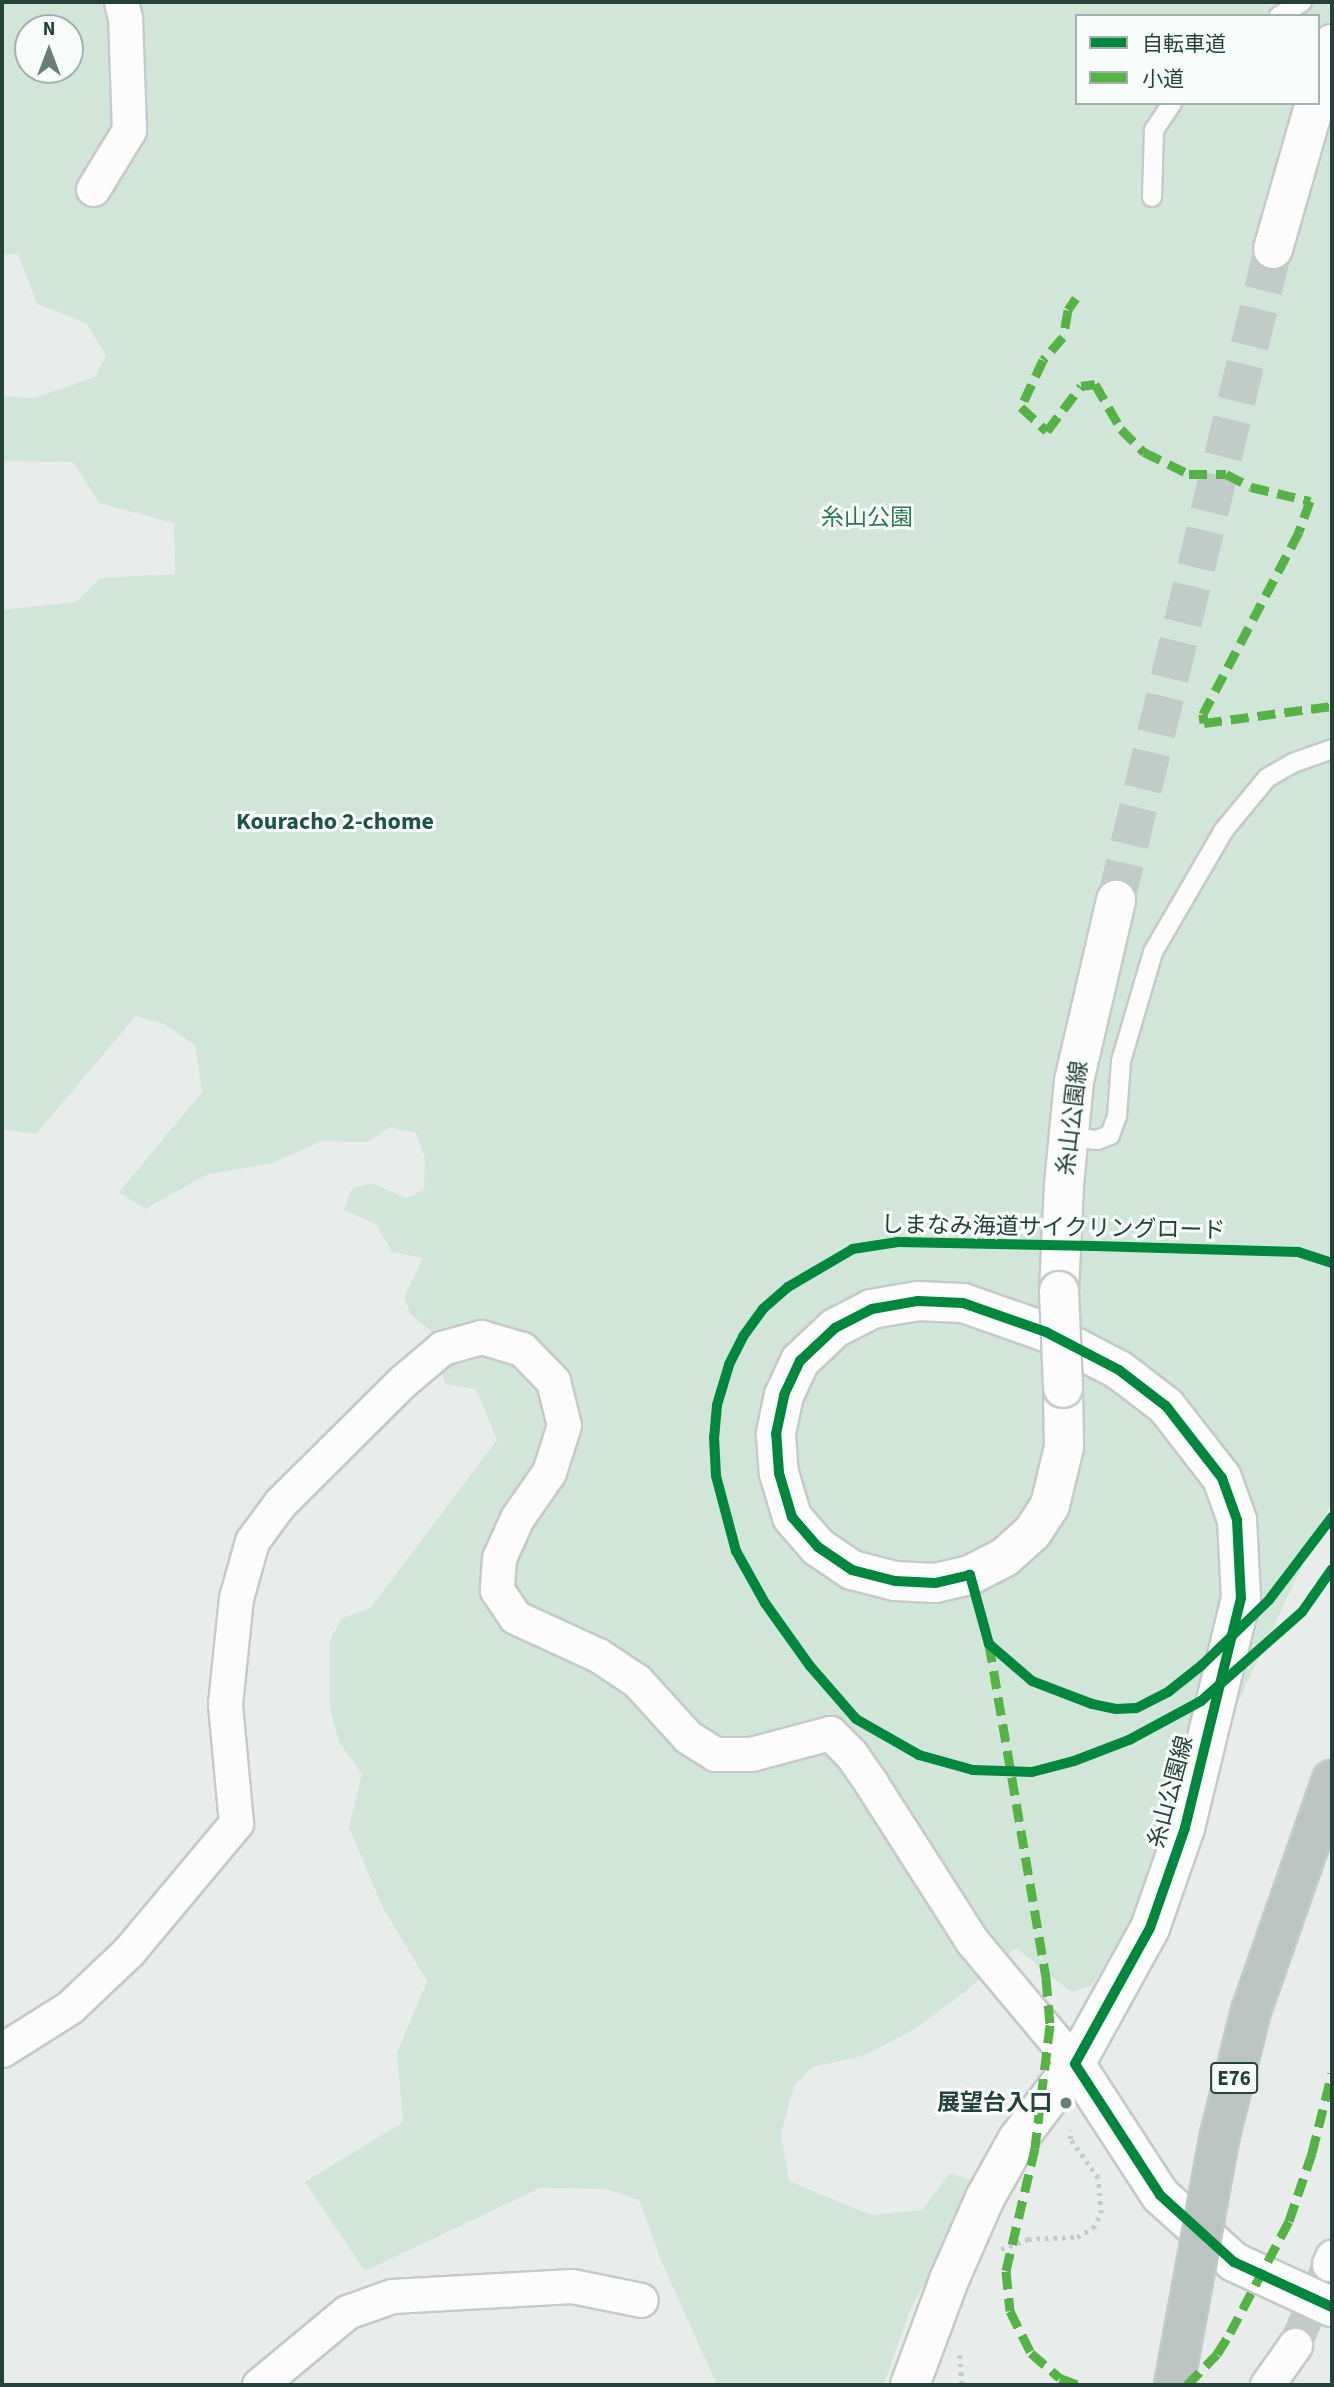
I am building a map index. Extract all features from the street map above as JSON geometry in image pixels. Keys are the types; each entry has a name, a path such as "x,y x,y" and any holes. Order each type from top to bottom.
{"highway":[{"name":"E76","path":"1174,2385 1220,2135 1251,2011 1332,1780"}],"main road":[{"path":"1320,85 1332,44"},
{"path":"1273,249 1314,105"},
{"name":"糸山公園線","path":"910,2385 948,2280 985,2198 1018,2140 1075,2064 1150,1928 1185,1828 1241,1598 1237,1520 1222,1478 1166,1406 1119,1370 1046,1332 963,1303 918,1301 872,1309 835,1328 800,1361 784,1395 776,1434 779,1473 792,1517 818,1547 852,1570 895,1581 935,1583 970,1575 1004,1557 1032,1533 1050,1505 1064,1447 1063,1388 1059,1291 1074,1081 1115,900"},
{"path":"1075,2064 1160,2195 1234,2262 1332,2307"}],"street":[{"path":"93,189 129,130 125,18 121,2"},
{"path":"2,2050 70,2007 129,1951 236,1823 225,1704 236,1598 252,1541 280,1503 403,1381 442,1348 481,1336 522,1349 552,1381 564,1425 549,1472 517,1518 499,1558 498,1590 515,1617 598,1655 637,1681 688,1737 715,1754 751,1754 798,1739 830,1733 851,1754 871,1783 972,1941 1075,2064"},
{"path":"259,2385 347,2312 392,2296 572,2286 641,2300"},
{"path":"1267,2385 1295,2346"}],"lane":[{"path":"1282,14 1302,2"},
{"path":"1152,197 1154,130 1171,105"},
{"path":"1069,1137 1097,1140 1110,1135 1117,1116 1121,1061 1153,952 1224,830 1267,778 1293,763 1332,749"}],"path":[{"path":"989,1644 1032,1681 1092,1704 1116,1709 1136,1707 1168,1692 1202,1665 1269,1600 1332,1517"},
{"path":"1189,1708 1201,1701 1302,1612 1332,1569"},
{"path":"996,2250 1028,2239 1077,2237 1093,2228 1101,2213 1098,2178 1070,2140 1071,2127"},
{"path":"960,2351 962,2385"}],"green space":[{"name":"糸山公園","path":"2,2 1332,2 1332,1502 1137,1918 1091,1986 1071,1992 1016,1948 966,1991 916,2028 866,2055 813,2067 794,2086 781,2134 789,2181 871,2215 922,2210 950,2173 981,2184 910,2310 884,2385 717,2385 661,2260 639,2200 605,2189 540,2188 365,2271 305,2182 403,2122 397,2053 427,1981 382,1906 349,1827 362,1774 339,1742 330,1708 330,1641 341,1619 371,1607 497,1440 476,1389 445,1384 432,1332 411,1315 404,1297 423,1258 392,1252 376,1224 344,1210 352,1188 372,1183 406,1198 424,1190 425,1159 416,1133 390,1127 367,1142 322,1141 272,1163 206,1175 145,1209 119,1192 202,1092 195,1045 164,1024 136,1016 36,1134 2,1129 2,610 76,602 100,578 175,574 174,523 99,503 73,462 2,461 2,396 34,398 95,377 106,355 86,323 37,304 18,254 2,255"}],"tunnel":[{"path":"1116,900 1273,249"},
{"path":"1295,2345 1329,2264"}],"marked path":[{"path":"1076,298 1068,310 1063,337 1043,360 1021,407 1047,431 1081,386 1095,384 1121,429 1144,452 1189,474 1226,474 1251,487 1310,501 1299,532 1203,714 1204,723 1332,706"},
{"path":"989,1644 1046,1978 1050,2025 1035,2148 1006,2271 1010,2311 1031,2353 1060,2378 1078,2385"},
{"path":"1187,2385 1217,2354 1289,2221 1312,2153 1332,2073"}],"cycle path":[{"name":"しまなみ海道サイクリングロード","path":"1332,1263 1298,1252 1094,1246 898,1242 853,1249 788,1287 763,1309 743,1337 729,1365 717,1405 714,1437 716,1476 736,1551 765,1603 810,1666 856,1719 919,1755 973,1770 1032,1772 1074,1761 1129,1740 1201,1701 1302,1612 1332,1569"},
{"path":"1332,1517 1269,1600 1202,1665 1168,1692 1136,1708 1116,1709 1092,1704 1032,1681 989,1644 970,1575 935,1583 895,1581 852,1570 818,1547 792,1517 779,1473 776,1434 784,1395 800,1361 835,1328 872,1309 918,1301 963,1303 1046,1332 1119,1370 1166,1406 1222,1478 1237,1520 1241,1598 1185,1828 1150,1928 1075,2064 1160,2195 1234,2262 1332,2307"}],"place":[{"name":"展望台入口","path":"1066,2103"}],"district":[{"name":"Kouracho 2-chome","path":"335,822"}]}
